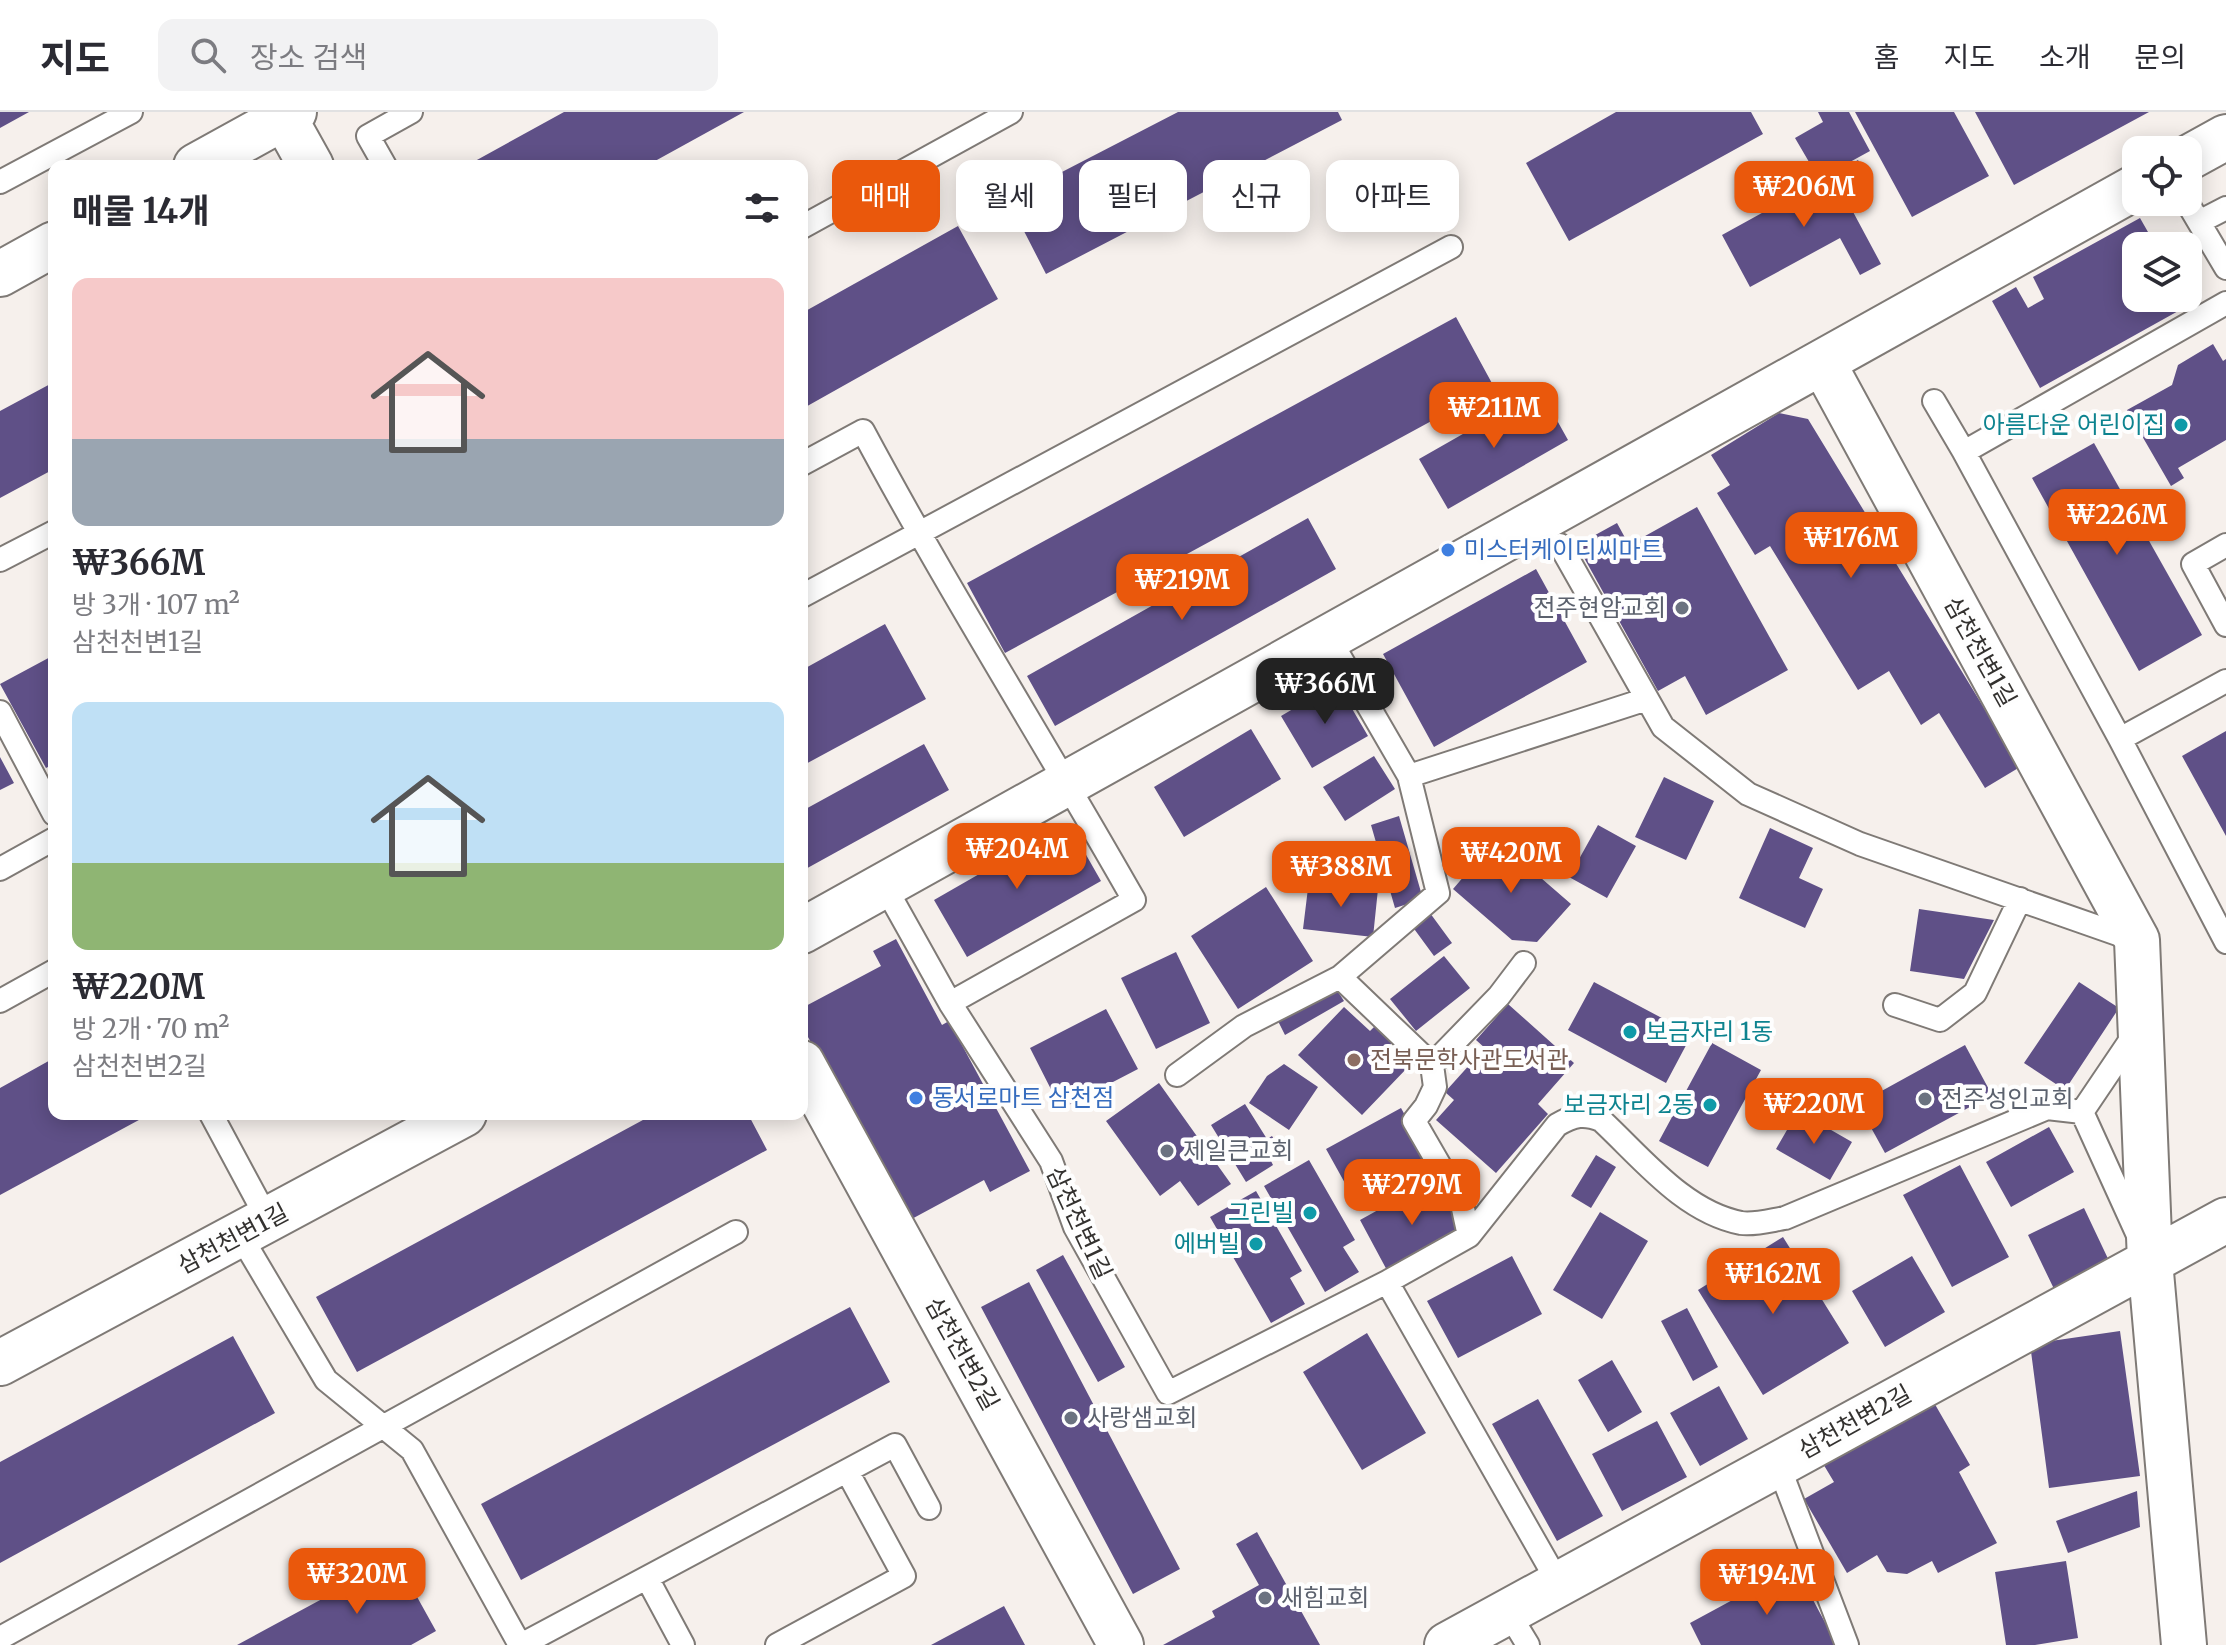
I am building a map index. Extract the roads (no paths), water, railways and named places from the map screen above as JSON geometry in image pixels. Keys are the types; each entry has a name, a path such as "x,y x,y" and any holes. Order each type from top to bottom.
{"street":[{"path":"206,160 287,114 308,160"},
{"path":"2202,150 2226,137"},
{"path":"808,928 2122,195"},
{"path":"0,274 48,247"},
{"name":"삼천천변1길","path":"1823,363 2137,940 2150,1261"},
{"name":"삼천천변2길","path":"808,1074 1121,1645"},
{"name":"삼천천변1길","path":"0,1363 453,1120"},
{"name":"삼천천변2길","path":"1447,1645 1518,1628 1559,1584 2226,1220"},
{"path":"2150,1261 2184,1645"}],"lane":[{"path":"0,182 131,112"},
{"path":"382,160 368,136 411,112"},
{"path":"808,224 1011,112"},
{"path":"2199,222 2226,208"},
{"path":"2195,216 2226,268"},
{"path":"808,593 1451,247"},
{"path":"1964,452 2226,303"},
{"path":"1934,401 2120,739 2226,942"},
{"path":"808,461 863,431 918,534 1134,900 950,1003"},
{"path":"0,560 48,535"},
{"path":"1560,545 1663,727 1748,794 1860,844 2137,940"},
{"path":"2226,545 2193,564 2226,625"},
{"path":"1177,1075 1244,1026 1340,977 1438,893 1409,776 1329,638"},
{"path":"2120,739 2226,681"},
{"path":"1409,776 1647,699"},
{"path":"0,712 48,803"},
{"path":"0,869 48,842"},
{"name":"삼천천변1길","path":"884,885 950,1003 1051,1161 1075,1227 1168,1393 1387,1282"},
{"path":"1895,1005 1940,1020 1975,993 2020,899"},
{"path":"1432,1065 1499,996 1524,963"},
{"path":"0,1001 48,974"},
{"path":"1340,977 1432,1065 1435,1087 1414,1121 1462,1204 1469,1236"},
{"path":"2082,1112 2141,1024"},
{"path":"1559,1584 1387,1282 1469,1236 1557,1125 1571,1116 1587,1114 1601,1120 1683,1196 1710,1214 1745,1224 1785,1218 2047,1108 2082,1112"},
{"path":"2082,1112 2150,1261"},
{"path":"217,1120 254,1228 326,1380 412,1450 521,1645 895,1445 929,1508"},
{"path":"0,1638 736,1232"},
{"path":"1778,1464 1847,1645"},
{"path":"777,1645 904,1576 847,1471"},
{"path":"647,1578 683,1645"}],"place":[{"name":"아름다운 어린이집","path":"2181,425"},
{"name":"미스터케이디씨마트","path":"1448,550"},
{"name":"전주현암교회","path":"1682,608"},
{"name":"보금자리 1동","path":"1630,1032"},
{"name":"전북문학사관도서관","path":"1354,1060"},
{"name":"동서로마트 삼천점","path":"916,1098"},
{"name":"전주성인교회","path":"1925,1099"},
{"name":"보금자리 2동","path":"1710,1105"},
{"name":"제일큰교회","path":"1167,1151"},
{"name":"그린빌","path":"1310,1213"},
{"name":"에버빌","path":"1256,1244"},
{"name":"사랑샘교회","path":"1071,1418"},
{"name":"새힘교회","path":"1265,1598"}]}
